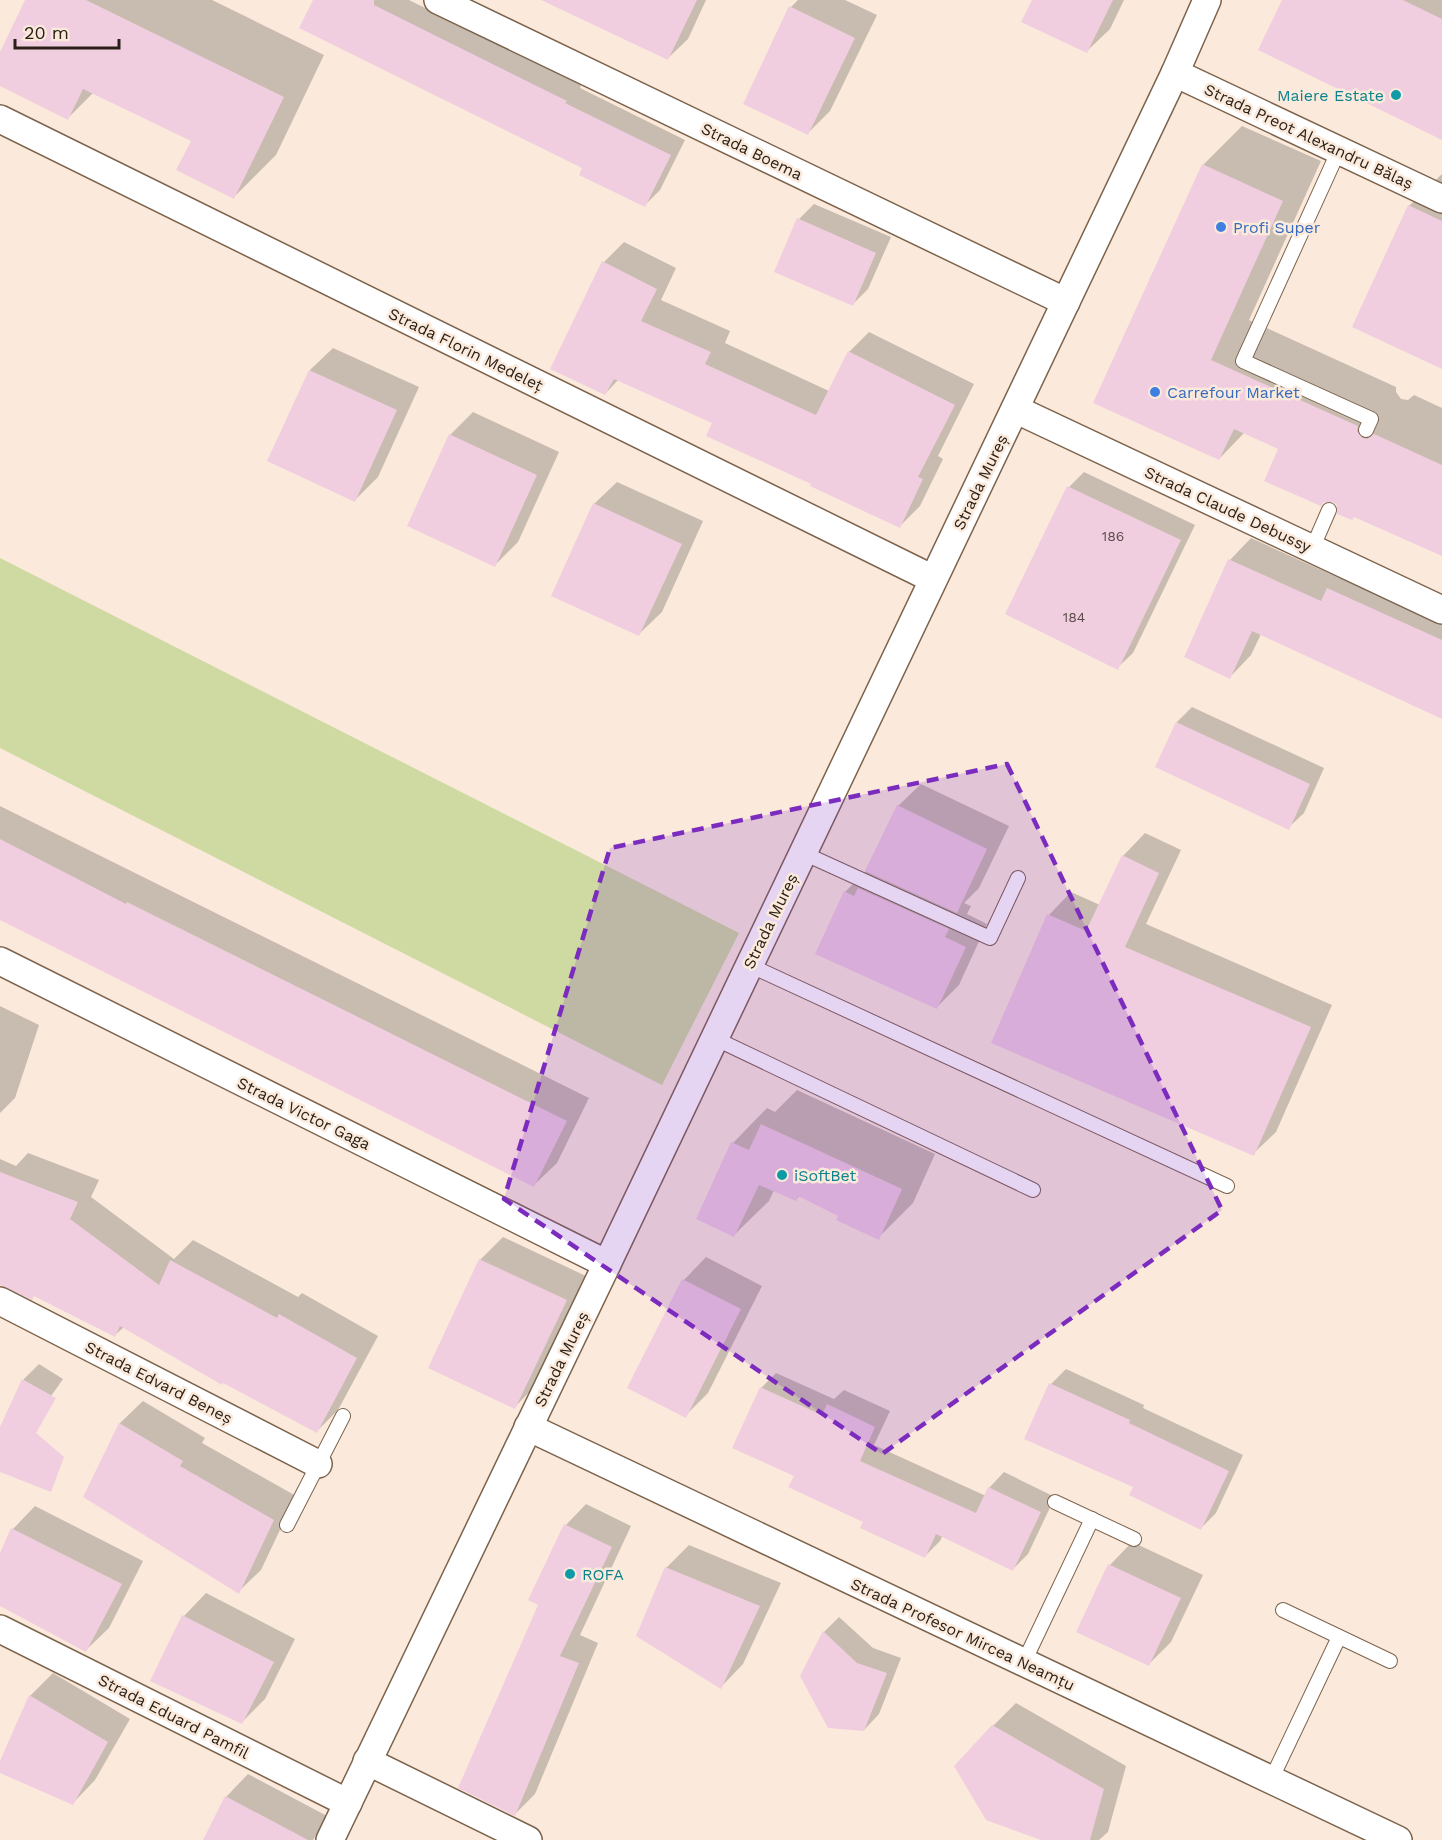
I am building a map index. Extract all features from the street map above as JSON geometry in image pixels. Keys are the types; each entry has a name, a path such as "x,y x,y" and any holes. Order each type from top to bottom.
{"street":[{"name":"Strada Boema","path":"438,0 1066,302"},
{"name":"Strada Mureș","path":"330,1840 1066,302 1175,73 1207,0"},
{"name":"Strada Preot Alexandru Bălaș","path":"1175,73 1442,199"},
{"name":"Strada Florin Medeleț","path":"0,119 933,579"},
{"name":"Strada Claude Debussy","path":"1015,409 1442,610"},
{"name":"Strada Victor Gaga","path":"0,961 607,1264"},
{"name":"Strada Edvard Beneș","path":"0,1300 318,1464"},
{"name":"Strada Profesor Mircea Neamțu","path":"528,1427 1398,1840"},
{"name":"Strada Eduard Pamfil","path":"0,1629 348,1803"},
{"path":"367,1761 528,1840"}],"lane":[{"path":"1339,150 1243,361 1371,419 1366,430"},
{"path":"1312,549 1329,510"},
{"path":"803,853 990,938 1018,878"},
{"path":"749,965 1227,1186"},
{"path":"714,1038 1033,1190"},
{"path":"286,1525 343,1416"},
{"path":"1055,1502 1134,1539"},
{"path":"1024,1662 1092,1519"},
{"path":"1283,1610 1390,1661"},
{"path":"1271,1780 1339,1637"}],"highlighted area":[{"path":"1007,764 1222,1210 882,1454 504,1199 610,848"}],"green space":[{"path":"0,558 739,933 662,1085 0,748"}],"building":[{"path":"25,0 86,0 284,97 234,199 176,170 191,141 83,89 68,120 0,86 0,52"},
{"path":"313,0 374,0 374,5 671,155 645,207 579,175 582,168 299,28"},
{"path":"541,0 697,0 668,60"},
{"path":"1032,0 1113,0 1087,53 1021,22"},
{"name":"Maiere Estate","path":"1282,0 1403,0 1442,19 1442,140 1258,50"},
{"path":"789,6 855,38 808,135 743,104"},
{"path":"1202,164 1283,201 1211,360 1358,426 1357,431 1362,438 1367,439 1374,434 1442,465 1442,556 1354,517 1352,520 1337,514 1337,505 1332,502 1324,502 1321,506 1264,481 1278,449 1234,429 1219,460 1093,403"},
{"path":"1408,205 1442,221 1442,369 1352,327"},
{"path":"797,218 876,253 853,306 774,272"},
{"path":"602,261 657,289 641,321 711,352 705,364 816,415 848,351 955,405 918,477 923,479 900,528 706,436 712,423 614,379 605,395 550,369"},
{"path":"309,370 397,410 355,502 267,461"},
{"path":"449,434 537,475 495,567 407,526"},
{"path":"1067,486 1181,540 1118,670 1005,614"},
{"path":"593,503 682,544 639,636 551,596"},
{"path":"1228,559 1321,601 1327,588 1442,640 1442,719 1252,631 1230,679 1184,657"},
{"path":"1176,722 1310,784 1289,830 1155,767"},
{"path":"897,805 987,849 957,913 865,871"},
{"path":"0,839 126,904 127,902 567,1121 534,1187 0,920"},
{"path":"1122,855 1159,873 1125,947 1311,1027 1254,1156 991,1043 1047,914 1086,931"},
{"path":"858,888 949,929 945,937 966,947 937,1009 815,954 844,891 854,896"},
{"name":"iSoftBet","path":"761,1124 902,1189 879,1240 836,1220 838,1216 798,1196 796,1201 759,1185 734,1237 696,1219 731,1142 749,1150"},
{"path":"0,1172 78,1202 70,1219 159,1285 170,1260 277,1318 279,1314 357,1358 317,1433 223,1383 222,1385 120,1326 115,1337 34,1296 32,1300 0,1285"},
{"path":"479,1259 567,1300 515,1409 428,1368"},
{"path":"682,1279 741,1309 686,1418 627,1388"},
{"path":"22,1379 56,1398 36,1433 64,1457 51,1492 0,1472 0,1427"},
{"path":"1049,1383 1130,1420 1129,1423 1229,1471 1201,1530 1129,1495 1133,1487 1024,1439"},
{"path":"760,1387 822,1415 827,1404 875,1427 860,1461 976,1513 988,1487 1041,1512 1013,1571 936,1534 925,1558 860,1528 863,1522 788,1487 794,1476 732,1448"},
{"path":"119,1423 183,1461 180,1466 274,1520 239,1594 83,1497"},
{"path":"564,1524 612,1547 560,1656 579,1663 515,1816 458,1788 538,1605 528,1600"},
{"path":"11,1528 122,1584 86,1652 0,1606 0,1553"},
{"path":"1108,1564 1181,1598 1149,1666 1076,1632"},
{"path":"665,1567 760,1606 721,1689 636,1636"},
{"path":"182,1615 274,1662 242,1724 150,1681"},
{"path":"823,1631 857,1663 887,1673 864,1731 828,1728 800,1676"},
{"path":"29,1695 108,1742 73,1805 0,1773 0,1761"},
{"path":"992,1725 1104,1789 1090,1840 1041,1840 986,1820 954,1766"},
{"path":"225,1796 308,1840 203,1840"}],"place":[{"name":"Maiere Estate","path":"1396,95"},
{"name":"Profi Super","path":"1221,227"},
{"name":"Carrefour Market","path":"1155,392"},
{"name":"iSoftBet","path":"782,1175"},
{"name":"ROFA","path":"570,1574"}]}
